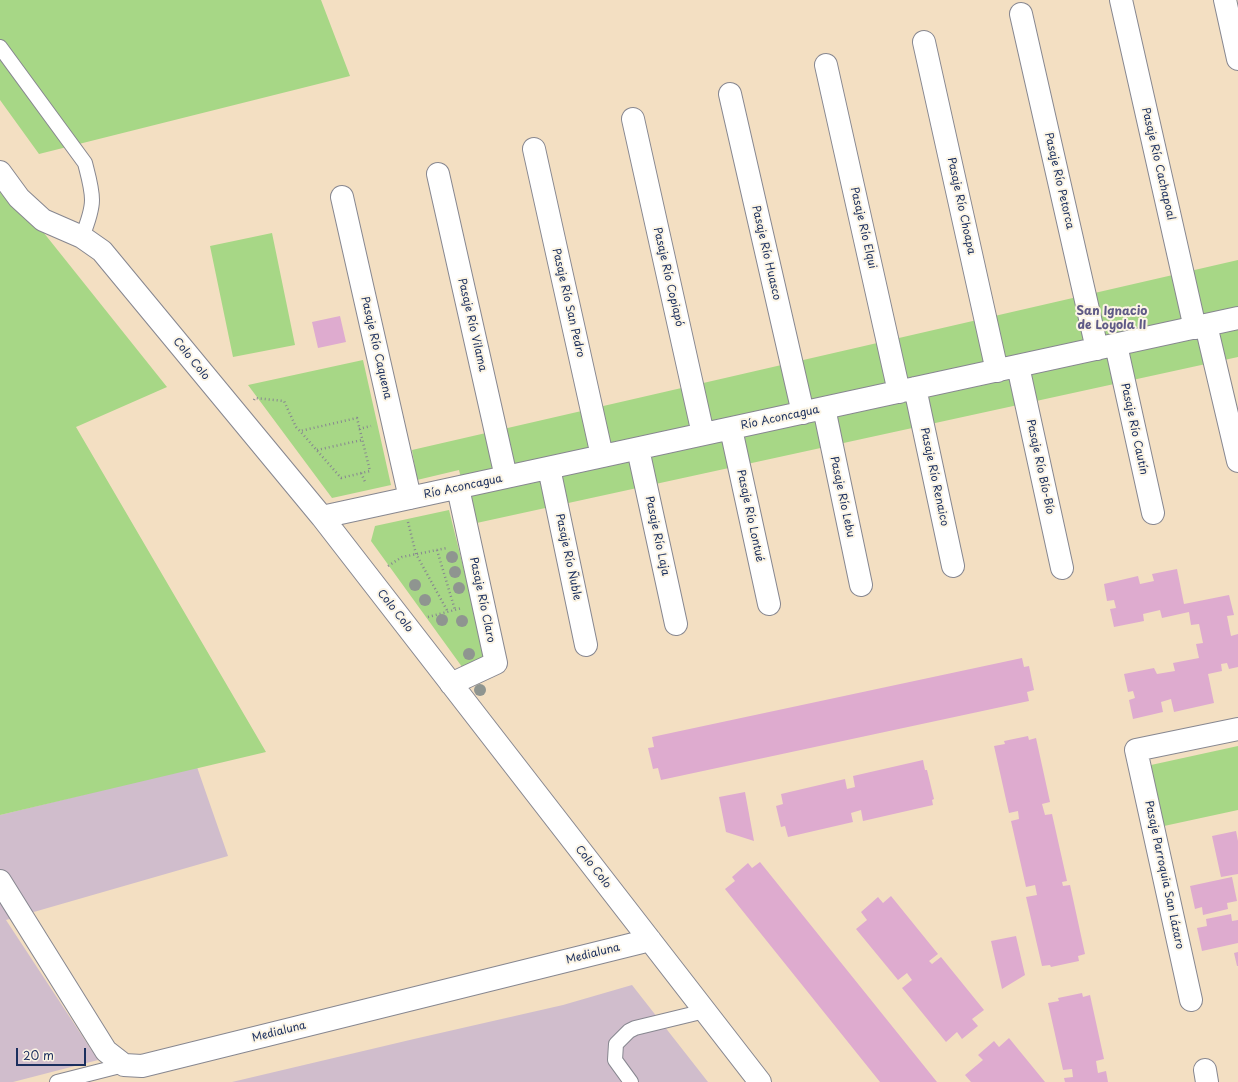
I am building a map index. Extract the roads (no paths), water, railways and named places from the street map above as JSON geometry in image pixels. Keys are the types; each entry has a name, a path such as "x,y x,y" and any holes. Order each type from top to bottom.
{"street":[{"name":"Pasaje Río Cachapoal","path":"1121,0 1200,326 1238,461"},
{"path":"1225,0 1238,59"},
{"name":"Pasaje Río Petorca","path":"1021,14 1106,347"},
{"name":"Pasaje Río Choapa","path":"924,42 997,371"},
{"name":"Pasaje Río Elqui","path":"826,65 907,390"},
{"name":"Pasaje Río Huasco","path":"730,94 803,413"},
{"name":"Pasaje Río Copiapó","path":"633,119 703,434"},
{"name":"Pasaje Río San Pedro","path":"534,149 602,456"},
{"name":"Colo Colo","path":"0,172 19,198 43,220 82,237 102,250 322,517 760,1082"},
{"name":"Pasaje Río Vilama","path":"438,174 506,477"},
{"name":"Pasaje Río Caquena","path":"342,197 407,499"},
{"name":"Río Aconcagua","path":"322,517 1238,318"},
{"name":"Pasaje Río Cautín","path":"1106,347 1153,514"},
{"name":"Pasaje Río Bío-Bío","path":"1018,366 1062,568"},
{"name":"Pasaje Río Renaico","path":"907,390 953,566"},
{"name":"Pasaje Río Lebu","path":"824,408 861,585"},
{"name":"Pasaje Río Lontué","path":"731,428 769,604"},
{"name":"Pasaje Río Laja","path":"638,449 676,624"},
{"name":"Pasaje Río Ñuble","path":"549,468 586,645"},
{"name":"Pasaje Río Claro","path":"451,684 496,663 458,488"},
{"name":"Pasaje Parroquia San Lázaro","path":"1191,1000 1136,750 1238,729"},
{"path":"0,881 106,1051 124,1065"},
{"name":"Medialuna","path":"124,1065 142,1066 650,940"}],"lane":[{"path":"0,47 84,163 90,186 92,202 87,225 82,237"},
{"path":"631,1082 615,1060 616,1044 629,1031 635,1028 705,1011"},
{"path":"57,1082 124,1065"}],"district":[{"name":"San Ignacio de Loyola II","path":"1112,319"}]}
